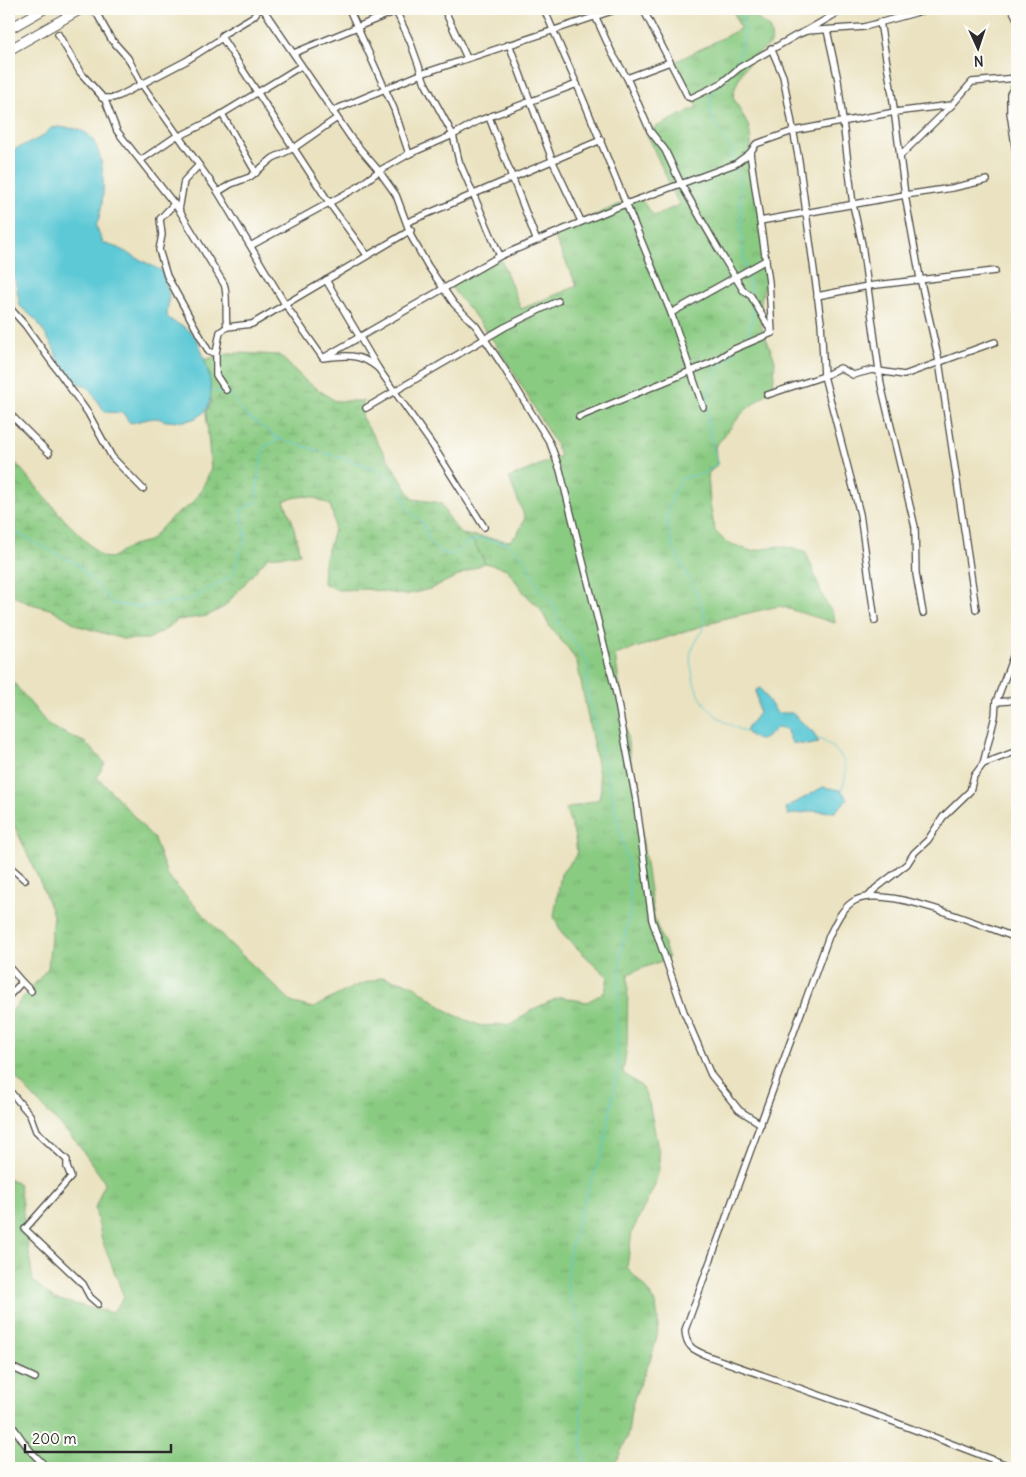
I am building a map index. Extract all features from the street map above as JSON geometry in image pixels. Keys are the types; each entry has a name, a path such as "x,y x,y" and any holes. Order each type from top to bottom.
{"highway":[{"path":"9,30 44,9"},
{"path":"9,50 81,9"}],"street":[{"path":"9,11 13,9"},
{"path":"90,9 97,14 111,39 128,58 141,83 218,192 252,245 286,304 323,358"},
{"path":"102,98 113,98 186,61 222,38 222,35 254,16 259,9"},
{"path":"264,9 332,111 396,195 411,230 412,238 424,259 454,304 476,326 550,443 560,470 616,693 636,800 652,920 660,946 684,1012 711,1074 739,1110 761,1124"},
{"path":"349,9 385,88 409,154"},
{"path":"444,9 467,58"},
{"path":"544,9 601,140 671,313 703,407"},
{"path":"592,9 612,53 627,78 650,131 665,150 681,184 743,290 751,296 772,333"},
{"path":"332,111 421,74 618,9"},
{"path":"643,9 688,97 691,98 720,84 739,68 771,48 844,9"},
{"path":"806,31 864,27 928,9"},
{"path":"1012,9 1017,19"},
{"path":"294,53 320,40 358,28 397,10 421,74 453,135 460,161 500,256"},
{"path":"880,22 920,278 939,361 976,610"},
{"path":"827,30 838,80 853,205 868,286 881,385 915,527 916,574 923,613"},
{"path":"58,34 80,72 102,98 117,131 179,210 226,288 224,312 227,327"},
{"path":"222,38 329,202 366,255"},
{"path":"509,44 553,162 581,222"},
{"path":"771,48 783,76 793,131 807,214 824,376 860,514 875,621"},
{"path":"627,78 670,62"},
{"path":"141,160 301,66"},
{"path":"900,156 952,105 972,82 1017,78"},
{"path":"1017,83 1010,94 1017,159"},
{"path":"252,245 358,187 379,171 409,154 489,117 577,84"},
{"path":"323,358 500,256 536,239 735,164 750,153 756,144 793,131 895,112 952,105"},
{"path":"222,114 256,173"},
{"path":"489,117 536,239"},
{"path":"218,192 256,173 272,158 294,148 337,118"},
{"path":"408,222 601,140"},
{"path":"750,153 766,260 772,333"},
{"path":"179,210 184,181 199,165"},
{"path":"760,221 807,214 906,194 952,188 987,180"},
{"path":"174,204 160,219 162,234 159,250 170,285 180,298 200,339 209,352 216,353"},
{"path":"226,390 216,375 216,353 219,334 227,327 252,324 411,230"},
{"path":"671,313 766,260"},
{"path":"817,296 920,278 995,270"},
{"path":"326,280 378,368 433,446 484,527"},
{"path":"366,408 393,391 558,301"},
{"path":"9,307 88,413 112,457 143,489"},
{"path":"580,417 690,371 772,333"},
{"path":"767,395 824,376 840,368 853,375 880,370 904,375 995,342"},
{"path":"323,358 344,356 365,358 378,368"},
{"path":"9,413 49,453"},
{"path":"868,897 875,889 907,864 914,853 928,840 943,817 970,791 974,776 983,764 995,716 996,702 1017,646"},
{"path":"996,702 1017,698"},
{"path":"983,764 1017,751"},
{"path":"9,866 25,880"},
{"path":"1015,1468 873,1414 693,1350 688,1345 685,1330 829,936 840,914 857,900 868,897 905,900 1017,938"},
{"path":"9,967 31,991"},
{"path":"9,996 22,982"},
{"path":"9,1090 30,1115 36,1131 67,1160 67,1167 71,1177 25,1229 83,1284 90,1297 98,1304"},
{"path":"9,1366 35,1378"},
{"path":"9,1423 18,1430 25,1444 34,1454 39,1456 47,1468"}],"green space":[{"path":"733,9 748,9 751,14 767,26 771,36 771,44 746,66 738,81 733,97 749,127 767,276 761,301 761,326 775,360 773,389 744,411 715,447 717,465 708,474 710,503 715,531 726,542 751,551 780,546 805,551 824,599 834,616 835,623 779,606 722,619 615,655 654,918 669,958 628,974 627,1046 623,1073 642,1087 649,1103 659,1153 659,1169 654,1187 632,1232 627,1267 654,1301 658,1320 655,1346 632,1406 627,1437 613,1468 9,1468 9,1178 19,1184 33,1281 54,1299 112,1313 124,1297 102,1240 95,1208 105,1182 77,1143 9,1071 9,1014 48,968 53,915 9,814 9,677 49,726 86,743 105,763 97,777 154,839 167,875 228,942 293,1003 313,1008 353,987 383,977 413,985 450,1013 481,1026 513,1024 531,1010 560,997 587,1002 605,992 608,977 563,935 554,917 561,874 577,854 575,837 566,809 599,799 601,788 577,662 568,648 551,629 540,608 525,594 507,569 485,563 474,542 460,534 509,541 517,535 525,518 509,478 560,456 556,445 502,353 450,285 501,259 521,309 577,286 553,234 638,196 654,216 679,205 646,132 697,107 675,62 740,29"},
{"path":"239,353 279,355 306,381 335,401 363,401 362,418 413,499 441,503 449,519 460,533 474,542 485,563 430,589 405,595 366,589 338,590 323,583 325,558 334,526 330,505 313,497 297,497 284,501 292,520 300,554 268,557 224,607 207,616 177,620 165,630 148,639 123,639 79,626 53,610 28,603 9,594 9,455 63,518 102,557 111,558 132,545 149,541 170,519 190,505 200,493 211,469 206,412 211,403 209,375 203,360"}],"water":[{"path":"59,127 83,131 93,141 98,151 103,178 103,192 102,205 96,226 103,243 118,248 162,271 169,294 167,316 173,322 192,333 198,341 208,372 211,392 207,409 196,418 188,421 166,421 153,418 130,423 123,413 105,412 88,387 78,383 58,360 54,349 37,321 20,306 14,275 9,273 9,153 36,140 51,128"},
{"path":"760,688 777,713 792,713 814,733 818,743 809,745 792,743 786,729 778,727 762,740 755,739 745,731 759,713 756,690"},
{"path":"823,787 841,790 848,799 835,812 813,811 788,815 786,808"}],"waterway":[{"path":"726,76 740,52 744,35 742,18 738,9"},
{"path":"717,88 711,97 712,115 735,160"},
{"path":"736,166 746,269"},
{"path":"747,273 751,293"},
{"path":"748,340 752,321 752,302"},
{"path":"738,350 720,366 713,377 709,389 707,414 711,440 718,464 702,474 682,478 672,497 668,514 668,531 679,561 703,609 704,621 702,631 690,654 697,692 702,701 716,716 724,722 744,731"},
{"path":"212,390 229,395 246,415 279,439"},
{"path":"9,529 78,565 113,604 140,607 190,600 232,576 246,538 241,509 256,503 259,470 265,446 280,439 381,470 400,486 408,509 424,524 429,541 439,551 452,556 468,542 481,539 507,543 524,558 541,592 556,607 558,623 575,642 588,664 587,691 628,865 630,898 629,920 621,949 617,1019 618,1067 603,1151 582,1206 568,1259 568,1285 572,1305 581,1326 581,1436 585,1468"},
{"path":"817,738 832,747 842,758 846,773 841,790"}]}
